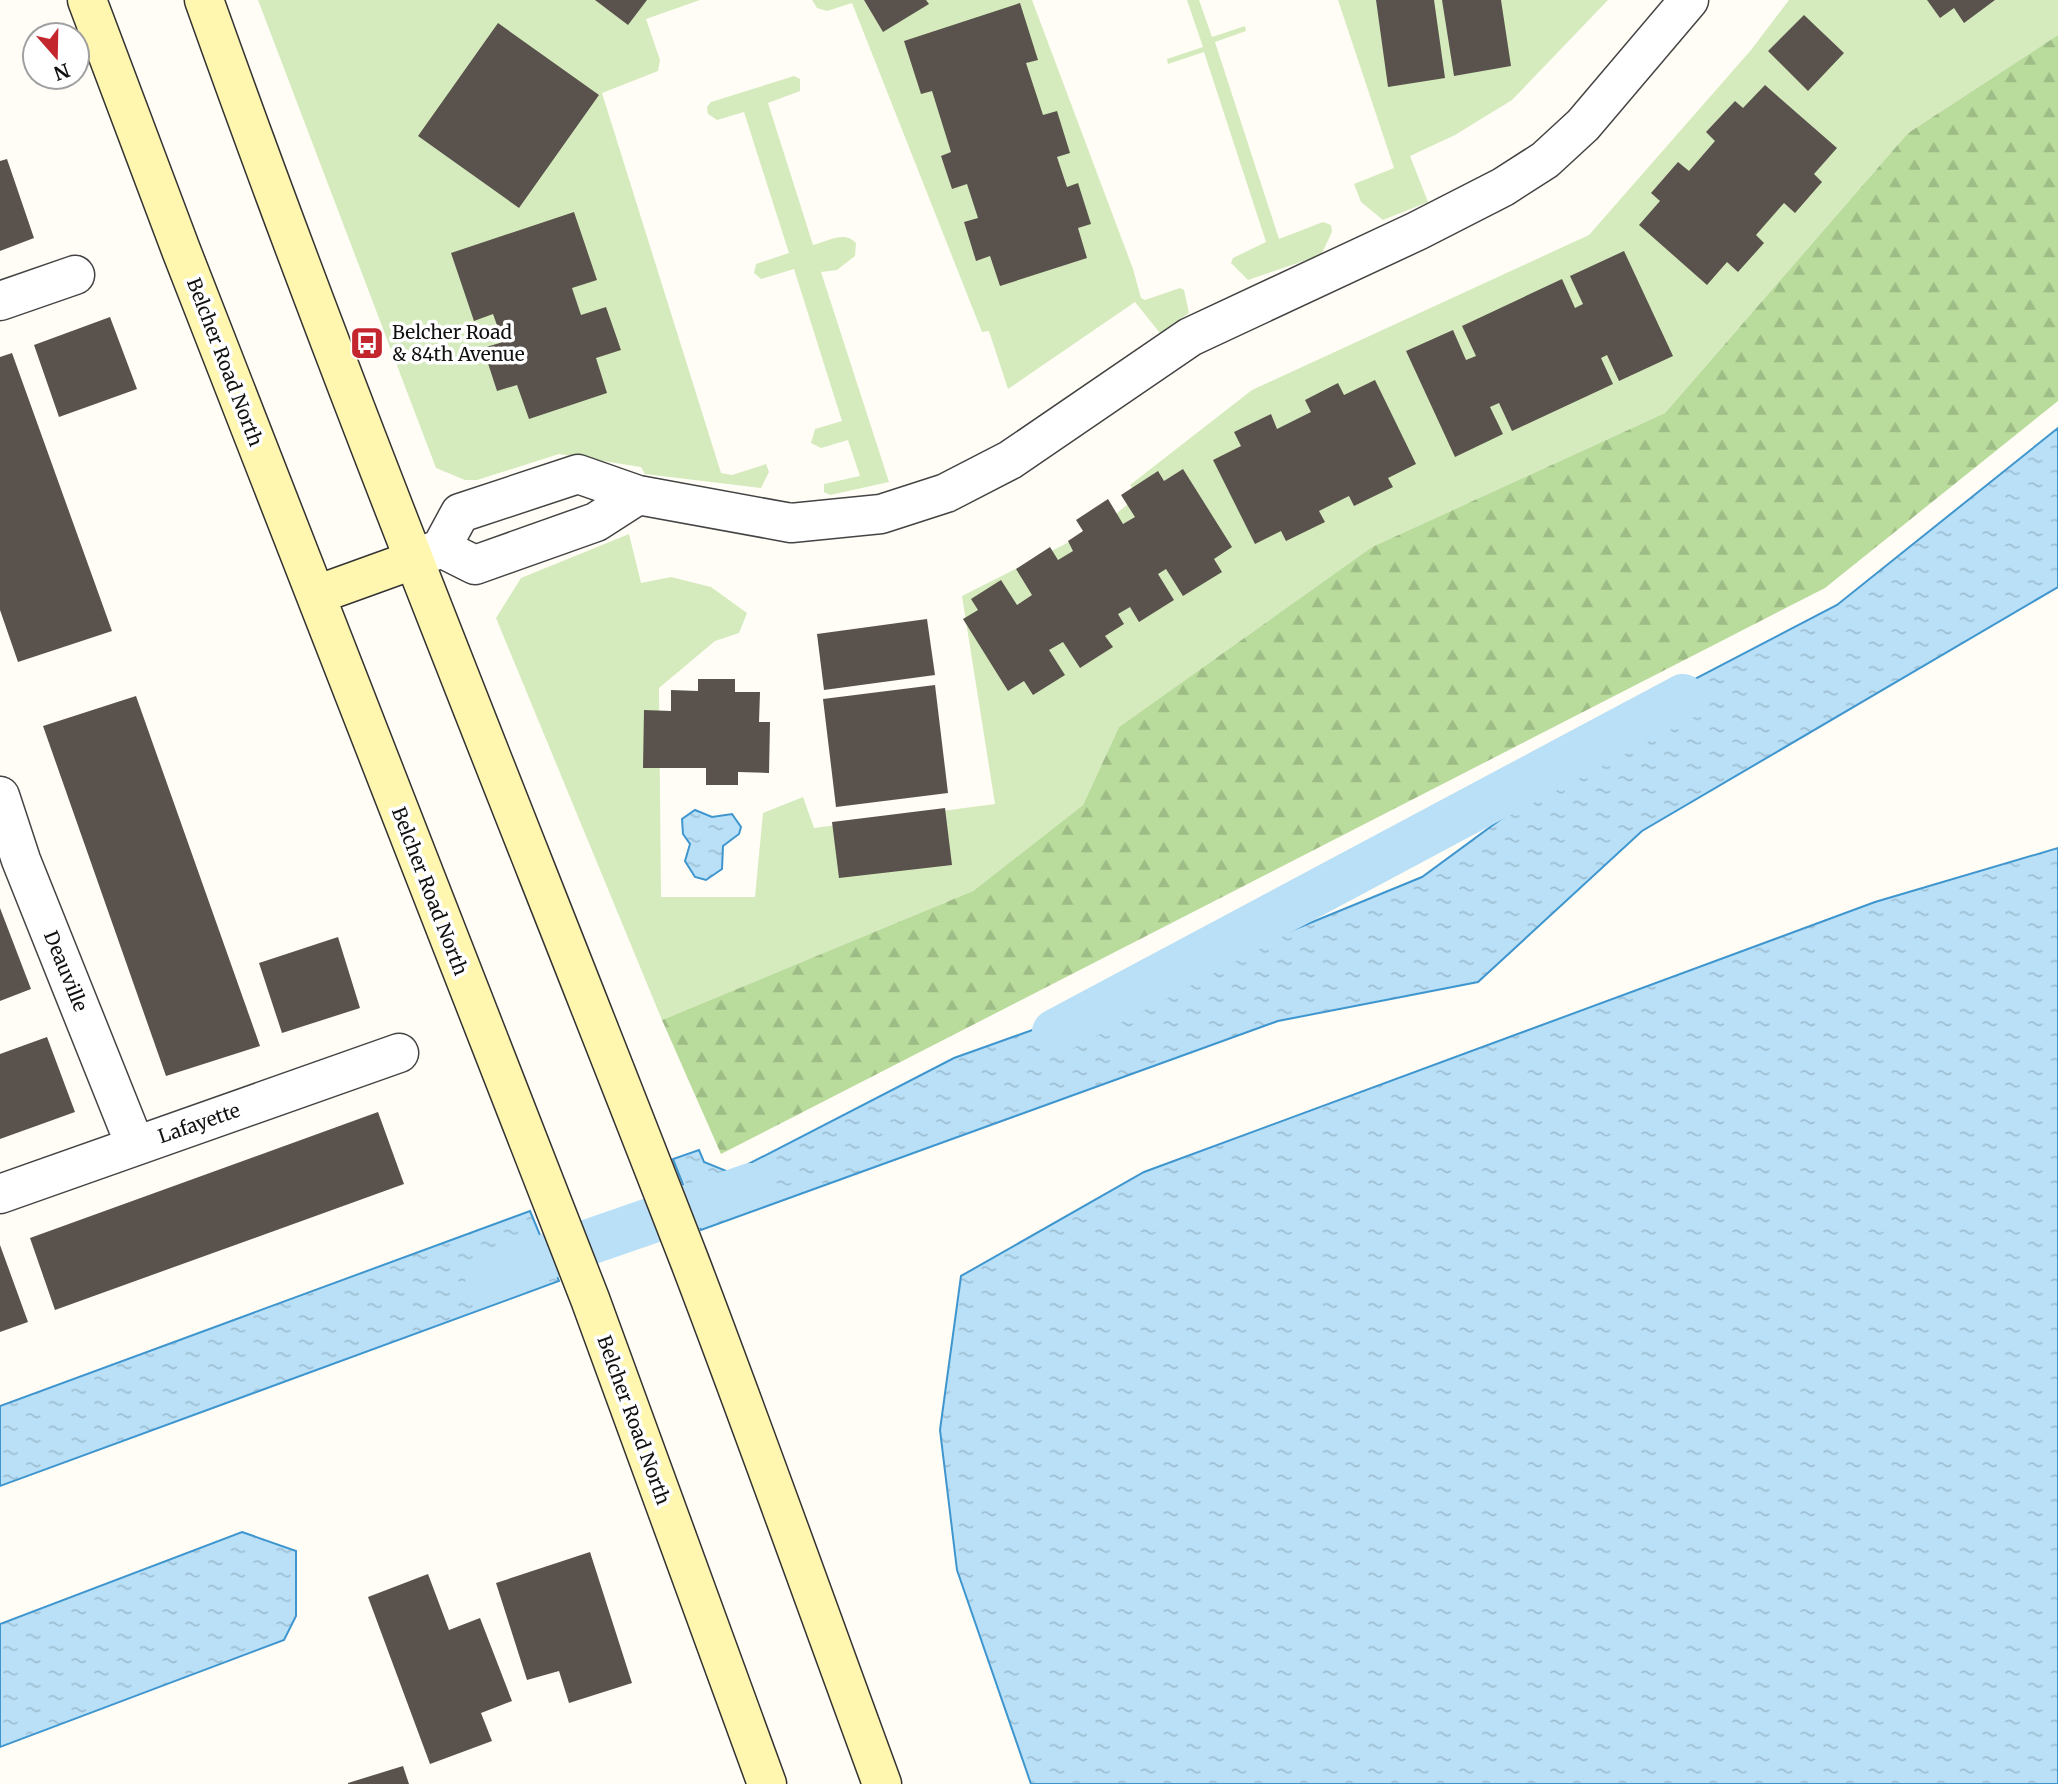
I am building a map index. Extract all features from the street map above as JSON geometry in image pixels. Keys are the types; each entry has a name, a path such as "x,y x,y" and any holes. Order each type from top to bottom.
{"main road":[{"name":"Belcher Road North","path":"87,0 542,1181 590,1299 767,1784"},
{"path":"204,0 281,216 427,554 882,1784"},
{"path":"316,595 427,554"}],"street":[{"path":"638,495 596,522 475,565 427,554 460,513 578,474 638,495 791,523 881,514 946,493 1010,460 1190,337 1417,231 1503,187 1545,160 1583,125 1689,0"},
{"path":"0,301 75,275"},
{"name":"Deauville","path":"0,796 11,864 135,1145"},
{"name":"Lafayette","path":"0,1194 398,1053"}],"green space":[{"path":"258,0 700,0 646,19 660,60 658,71 602,93 721,473 732,475 766,464 769,472 761,488 645,474 641,467 559,454 477,480 465,480 436,468"},
{"path":"812,0 1032,0 1133,269 1141,298 1145,300 1180,288 1184,290 1189,313 1160,333 1135,302 1008,389 989,331 982,332 852,3 827,11 817,8"},
{"path":"1187,0 1199,0 1212,37 1245,26 1246,31 1215,42 1279,239 1323,222 1331,225 1332,232 1321,255 1248,280 1231,263 1233,258 1266,242 1204,52 1168,64 1167,59 1203,47"},
{"path":"1338,0 1608,0 1512,100 1455,135 1410,156 1428,202 1383,220 1361,202 1354,184 1394,168"},
{"path":"1789,0 2058,0 2058,35 1908,133 1665,413 1372,547 1119,727 1083,805 973,891 662,1020 496,618 521,578 629,534 641,583 671,577 711,587 747,613 739,633 715,641 659,688 661,897 755,897 763,813 803,797 814,828 995,804 962,596 1101,526 1138,496 1130,485 1252,390 1589,235 1751,50"},
{"path":"2058,35 2058,401 1825,588 721,1154 662,1020 973,891 1083,805 1119,727 1372,547 1665,413 1908,133"},
{"path":"794,76 800,79 800,91 768,103 813,245 841,237 856,243 855,256 837,270 821,272 889,482 830,495 824,492 824,484 860,476 848,440 821,448 811,443 815,429 842,421 794,269 761,279 754,273 756,264 789,253 744,112 717,120 708,114 707,107 711,102"}],"water":[{"path":"2058,428 2058,587 1642,831 1478,982 1278,1021 701,1230 673,1159 699,1150 704,1162 731,1173 954,1058 1164,983 1422,877 1687,683 1837,605"},
{"path":"695,810 712,817 732,814 741,827 739,834 723,846 722,869 706,880 695,877 685,861 690,844 683,834 682,819"},
{"path":"2058,848 2058,1784 1031,1784 957,1570 940,1430 961,1276 1144,1172 1875,902"},
{"path":"530,1211 559,1281 0,1486 0,1406"},
{"path":"242,1532 296,1551 296,1616 284,1640 0,1747 0,1624"}],"building":[{"path":"595,0 647,0 628,25"},
{"path":"864,0 926,0 929,4 883,32"},
{"path":"1376,0 1434,0 1445,78 1388,87"},
{"path":"1442,0 1501,0 1511,66 1454,76"},
{"path":"1927,0 1995,0 1964,23 1954,8 1940,18"},
{"path":"1020,3 1038,60 1026,63 1043,115 1057,111 1070,153 1057,157 1067,187 1078,183 1091,224 1078,228 1087,258 1000,286 990,256 976,261 964,222 978,218 967,184 952,189 941,156 951,152 932,91 921,94 904,41"},
{"path":"1804,15 1844,53 1808,91 1768,51"},
{"path":"498,23 599,95 519,208 418,136"},
{"path":"1765,85 1837,148 1814,174 1822,182 1795,213 1784,203 1756,235 1764,243 1738,272 1727,262 1707,285 1639,225 1660,201 1651,193 1678,162 1689,171 1715,141 1706,132 1735,101 1743,108"},
{"path":"7,159 34,238 0,251 0,161"},
{"path":"574,212 597,280 572,288 581,315 606,307 621,350 596,358 607,393 529,419 517,385 497,391 483,348 503,342 493,314 474,321 451,253"},
{"path":"1624,251 1673,356 1619,381 1607,355 1601,358 1613,384 1512,431 1499,403 1490,407 1503,434 1455,457 1406,351 1453,330 1466,360 1476,356 1462,326 1562,279 1575,308 1583,304 1570,276"},
{"path":"110,317 137,389 59,417 34,345"},
{"path":"12,353 112,631 18,662 0,610 0,357"},
{"path":"1375,380 1416,464 1388,478 1393,487 1354,506 1349,496 1319,511 1325,522 1286,541 1281,531 1255,544 1213,460 1241,446 1234,432 1271,414 1277,429 1311,412 1305,400 1338,383 1344,395"},
{"path":"1183,469 1232,547 1214,559 1222,572 1183,596 1166,569 1158,574 1174,600 1139,622 1130,607 1118,614 1124,624 1105,636 1113,647 1080,668 1063,642 1049,650 1065,675 1033,695 1024,681 1008,691 963,619 978,610 971,599 1001,580 1017,605 1032,595 1016,569 1050,547 1058,560 1073,551 1068,541 1083,531 1076,520 1108,499 1123,524 1135,517 1121,495 1158,471 1164,481"},
{"path":"927,619 935,675 824,690 817,634"},
{"path":"698,679 735,679 735,692 760,692 759,722 770,722 769,773 738,772 738,785 706,785 706,768 643,768 644,710 671,711 671,690 698,691"},
{"path":"935,685 948,793 836,807 823,699"},
{"path":"136,696 260,1046 166,1076 43,726"},
{"path":"945,808 952,865 839,878 832,822"},
{"path":"0,908 31,989 0,1001"},
{"path":"338,937 360,1008 282,1033 259,963"},
{"path":"47,1037 75,1112 0,1139 0,1054"},
{"path":"378,1112 404,1184 55,1310 30,1238"},
{"path":"0,1245 28,1322 0,1332"},
{"path":"590,1552 632,1683 569,1703 559,1671 527,1680 496,1583"},
{"path":"428,1574 449,1630 480,1618 512,1701 481,1713 492,1741 430,1764 368,1597"},
{"path":"403,1766 409,1784 348,1784 348,1783"}],"waterway":[{"path":"1055,1032 1683,697"},
{"path":"488,1277 751,1186"}],"place":[{"name":"Belcher Road & 84th Avenue","path":"367,343"}]}
